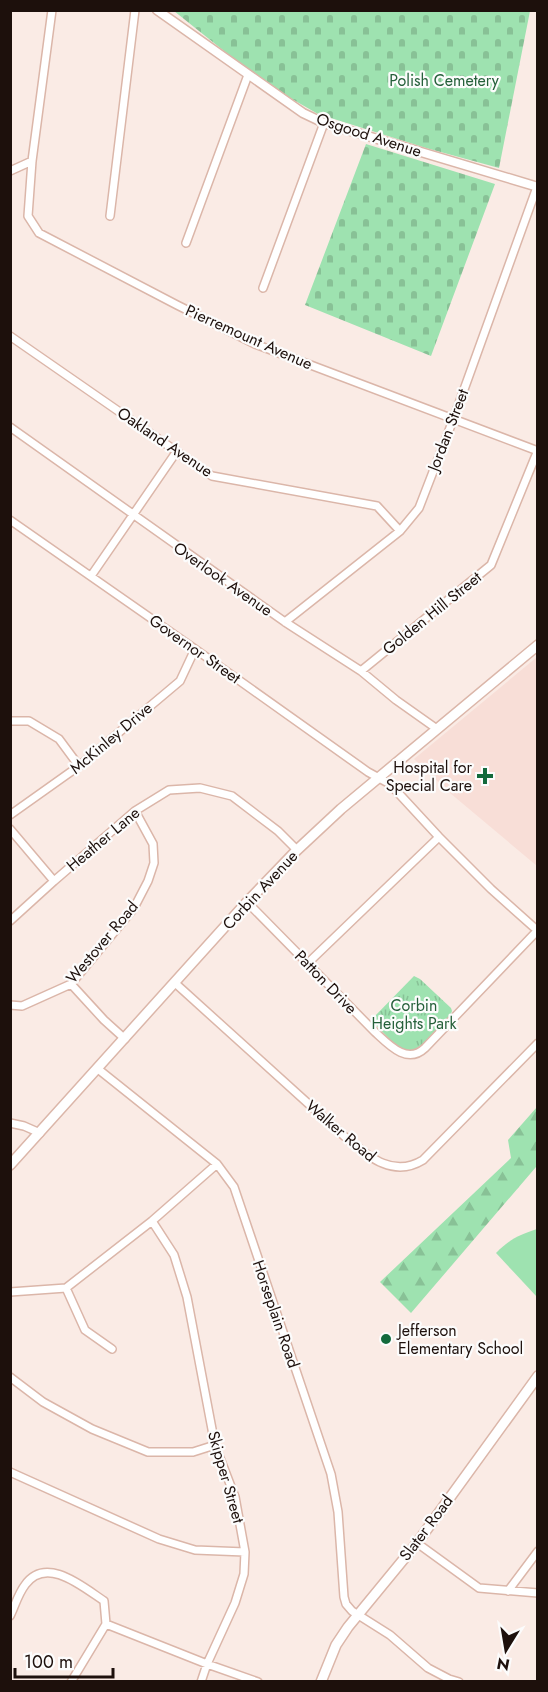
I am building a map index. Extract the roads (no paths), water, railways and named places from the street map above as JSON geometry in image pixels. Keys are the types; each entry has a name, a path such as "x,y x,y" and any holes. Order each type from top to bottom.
{"main road":[{"name":"Corbin Avenue","path":"10,1165 247,902 297,850 341,809 537,645"},
{"name":"Slater Road","path":"321,1682 336,1644 417,1543 537,1376"}],"street":[{"name":"Pierremount Avenue","path":"52,10 32,161 28,216 39,233 255,344 537,450"},
{"path":"110,216 135,10"},
{"name":"Osgood Avenue","path":"157,10 303,113 324,123 537,187"},
{"path":"186,243 248,75"},
{"path":"263,288 324,123"},
{"path":"10,171 32,161"},
{"name":"Jordan Street","path":"285,622 400,531 418,508 453,420 537,187"},
{"name":"Oakland Avenue","path":"10,336 212,476 377,506 400,531"},
{"name":"Overlook Avenue","path":"10,427 285,622 361,671 396,700 437,729"},
{"name":"Golden Hill Street","path":"361,671 491,565 537,450"},
{"path":"92,576 177,451"},
{"name":"Governor Street","path":"10,520 368,772 390,784 439,837 537,931"},
{"name":"McKinley Drive","path":"10,814 79,766 180,681 195,649"},
{"path":"10,721 29,721 59,739 79,766"},
{"name":"Heather Lane","path":"10,921 135,811 169,790 200,788 232,796 278,831 297,850"},
{"name":"Westover Road","path":"10,1005 22,1006 71,984 135,908 154,863 153,844 135,811"},
{"path":"10,829 54,880"},
{"path":"308,963 439,837"},
{"name":"Patton Drive","path":"247,902 387,1043 403,1053 414,1055 425,1048 537,931"},
{"name":"Walker Road","path":"175,983 371,1159 394,1167 410,1166 423,1160 537,1042"},
{"path":"71,984 124,1039"},
{"name":"Horseplain Road","path":"98,1069 217,1164 234,1186 331,1474 338,1512 345,1601 349,1608 358,1615"},
{"path":"10,1123 40,1132"},
{"path":"10,1292 66,1288 152,1221 217,1164"},
{"name":"Skipper Street","path":"152,1221 174,1255 187,1297 215,1444 235,1497 245,1552 244,1574 235,1603 201,1682"},
{"path":"66,1288 85,1330 112,1349"},
{"path":"10,1377 44,1402 92,1429 148,1452 193,1452 215,1444"},
{"path":"10,1473 159,1539 195,1550 245,1552"},
{"path":"417,1543 478,1588 537,1593"},
{"path":"508,1591 537,1551"},
{"path":"10,1616 24,1586 33,1576 46,1572 62,1575 104,1601 106,1624 71,1682"},
{"path":"358,1615 390,1635 428,1668 459,1682"},
{"path":"106,1624 258,1682"}],"place":[{"name":"Hospital for Special Care","path":"485,776"},
{"name":"Jefferson Elementary School","path":"386,1339"}],"park label":[{"name":"Polish Cemetery","path":"444,80"},
{"name":"Corbin Heights Park","path":"414,1014"}]}
